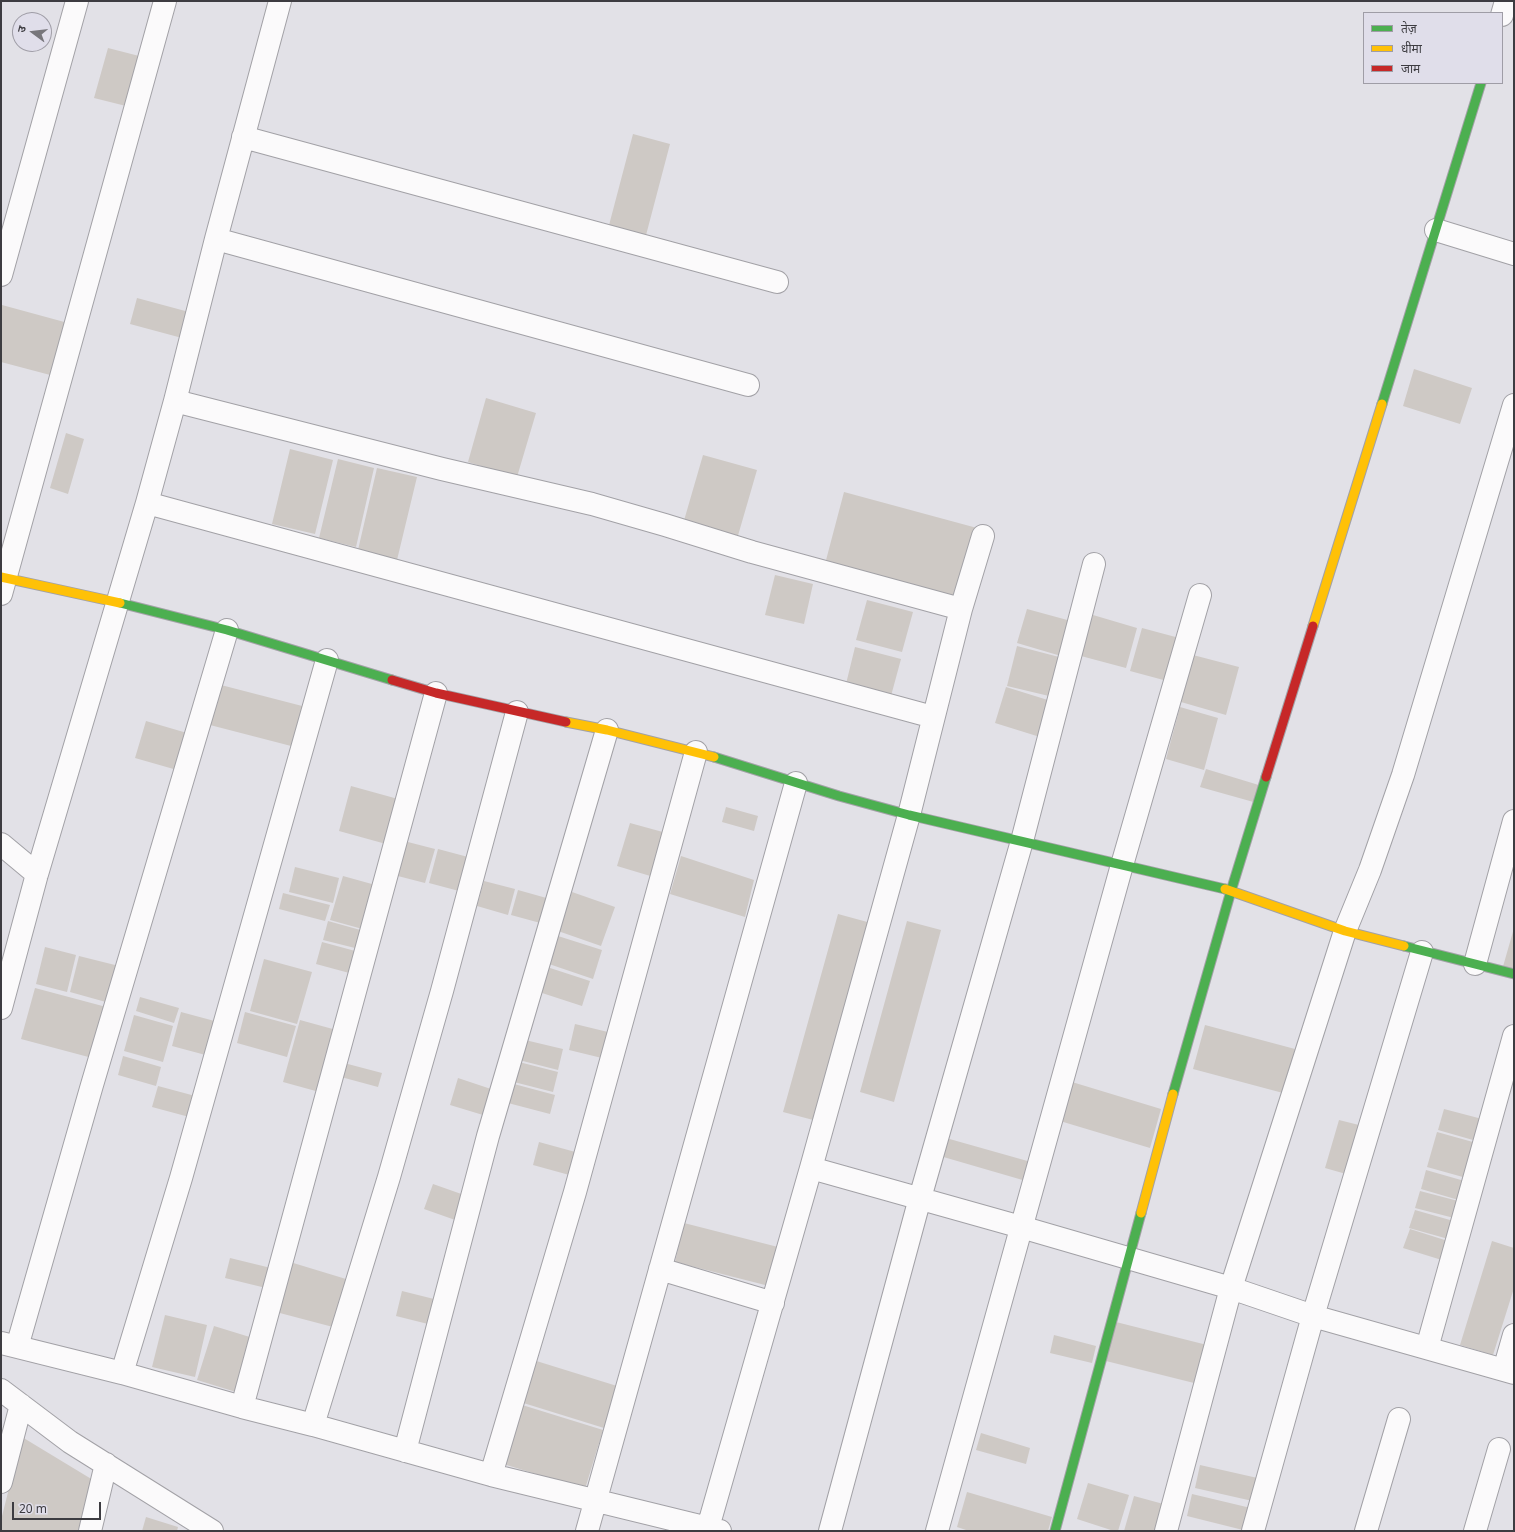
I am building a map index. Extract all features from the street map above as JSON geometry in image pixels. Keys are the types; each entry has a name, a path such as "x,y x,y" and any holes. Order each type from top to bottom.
{"street":[{"path":"1,275 77,1"},
{"path":"165,1 3,583 117,602 227,630 436,693 517,712 607,730 696,752 796,783 909,814 1231,891 1345,930 1422,952 1514,974"},
{"path":"1,1008 37,874 176,401 216,239 280,1"},
{"path":"1503,12 1506,1"},
{"path":"1055,1531 1128,1258 1231,891 1481,84"},
{"path":"244,137 777,282"},
{"path":"1436,230 1514,254"},
{"path":"216,239 748,384"},
{"path":"176,401 442,469 592,504 752,552 961,608"},
{"path":"1166,1531 1231,1288 1345,930 1370,870 1403,775 1514,405"},
{"path":"147,503 933,717"},
{"path":"227,630 92,1086 9,1345 313,1425 491,1475 712,1530 773,1303 909,814 961,608 983,536"},
{"path":"830,1531 920,1198 1022,841 1094,564"},
{"path":"937,1531 1122,865 1200,595"},
{"path":"122,1374 182,1178 327,660"},
{"path":"242,1407 436,693"},
{"path":"313,1425 389,1177 442,991 517,712"},
{"path":"404,1450 488,1136 607,730"},
{"path":"491,1475 575,1192 696,752"},
{"path":"586,1531 796,783"},
{"path":"1475,964 1514,821"},
{"path":"1,844 37,874"},
{"path":"1253,1531 1313,1316 1422,952"},
{"path":"1427,1348 1514,1036"},
{"path":"811,1168 1231,1288 1313,1316 1509,1372 1514,1335"},
{"path":"660,1269 773,1303"},
{"path":"1,1390 70,1442 106,1464 199,1527"},
{"path":"1,1482 21,1405"},
{"path":"1366,1531 1398,1419"},
{"path":"1475,1531 1499,1449"},
{"path":"90,1531 106,1464"}],"building":[{"path":"108,48 143,57 130,107 94,98"},
{"path":"633,134 670,144 645,239 608,229"},
{"path":"137,298 189,312 182,338 130,324"},
{"path":"2,305 68,323 54,376 1,362"},
{"path":"1414,369 1472,388 1460,424 1403,406"},
{"path":"486,398 536,413 517,477 468,462"},
{"path":"66,433 84,439 68,494 50,488"},
{"path":"290,449 333,460 315,534 272,524"},
{"path":"703,455 757,470 737,539 683,524"},
{"path":"338,459 374,468 356,547 319,538"},
{"path":"377,468 417,477 397,560 358,550"},
{"path":"844,492 977,528 958,600 825,564"},
{"path":"775,575 813,584 804,624 765,615"},
{"path":"867,600 913,612 902,652 856,640"},
{"path":"1027,609 1071,621 1061,656 1017,643"},
{"path":"1093,615 1137,628 1126,668 1081,656"},
{"path":"1142,628 1183,639 1171,682 1130,671"},
{"path":"1017,646 1059,657 1049,696 1007,686"},
{"path":"855,647 901,659 891,696 846,684"},
{"path":"1193,655 1239,667 1226,715 1181,702"},
{"path":"221,685 306,707 295,747 210,725"},
{"path":"1006,687 1051,701 1040,737 995,723"},
{"path":"1180,707 1218,718 1204,770 1166,759"},
{"path":"146,721 187,733 177,770 135,758"},
{"path":"1206,769 1262,786 1257,803 1200,787"},
{"path":"351,786 398,799 386,844 339,831"},
{"path":"726,807 758,816 754,831 722,822"},
{"path":"630,823 670,834 657,878 617,866"},
{"path":"404,841 435,849 425,883 394,875"},
{"path":"438,849 468,857 459,891 429,883"},
{"path":"681,856 754,880 745,917 670,894"},
{"path":"295,867 339,878 333,903 289,892"},
{"path":"343,876 379,886 366,930 330,920"},
{"path":"484,881 515,889 508,915 477,906"},
{"path":"518,890 550,899 544,924 511,915"},
{"path":"572,892 615,907 601,946 558,931"},
{"path":"283,893 330,905 325,921 279,909"},
{"path":"838,914 871,923 817,1121 783,1112"},
{"path":"328,921 364,931 359,949 323,940"},
{"path":"907,921 941,930 894,1102 860,1092"},
{"path":"1514,928 1514,974 1502,970"},
{"path":"558,936 602,950 593,979 549,964"},
{"path":"322,942 359,952 353,974 316,964"},
{"path":"45,947 76,955 67,992 36,984"},
{"path":"79,956 123,967 113,1004 70,992"},
{"path":"264,959 312,972 297,1024 250,1011"},
{"path":"547,967 590,981 582,1006 539,992"},
{"path":"35,988 110,1008 96,1059 21,1039"},
{"path":"140,997 179,1008 174,1023 136,1011"},
{"path":"181,1012 222,1023 213,1057 172,1046"},
{"path":"245,1012 296,1026 287,1057 237,1043"},
{"path":"134,1015 173,1026 163,1062 124,1051"},
{"path":"300,1020 340,1031 323,1093 283,1082"},
{"path":"575,1024 612,1033 606,1059 569,1050"},
{"path":"1205,1025 1295,1049 1283,1093 1193,1069"},
{"path":"525,1040 563,1049 558,1070 519,1060"},
{"path":"123,1056 161,1067 156,1086 118,1075"},
{"path":"519,1062 558,1072 553,1092 514,1082"},
{"path":"344,1063 382,1073 378,1087 341,1077"},
{"path":"458,1078 491,1089 483,1115 450,1105"},
{"path":"1072,1082 1161,1109 1150,1148 1060,1121"},
{"path":"514,1084 555,1095 550,1114 508,1103"},
{"path":"158,1086 199,1097 193,1118 152,1107"},
{"path":"1444,1109 1486,1120 1480,1142 1438,1130"},
{"path":"1339,1120 1359,1125 1346,1174 1325,1168"},
{"path":"1437,1132 1480,1144 1470,1179 1427,1167"},
{"path":"946,1138 1031,1162 1026,1181 940,1156"},
{"path":"539,1142 579,1153 573,1176 533,1165"},
{"path":"1426,1170 1468,1182 1462,1201 1421,1189"},
{"path":"433,1184 467,1196 458,1221 424,1209"},
{"path":"1420,1191 1462,1202 1458,1219 1415,1208"},
{"path":"1415,1210 1457,1222 1452,1240 1409,1228"},
{"path":"684,1223 778,1247 769,1286 675,1262"},
{"path":"1410,1229 1451,1242 1445,1261 1403,1248"},
{"path":"1492,1241 1514,1248 1514,1288 1493,1355 1460,1345"},
{"path":"230,1258 271,1268 266,1288 225,1278"},
{"path":"290,1262 346,1279 333,1327 276,1312"},
{"path":"402,1291 438,1300 432,1325 396,1316"},
{"path":"165,1315 207,1325 195,1377 152,1367"},
{"path":"1116,1322 1207,1345 1198,1384 1106,1361"},
{"path":"214,1326 253,1338 236,1392 197,1380"},
{"path":"1054,1335 1096,1346 1092,1363 1050,1353"},
{"path":"530,1359 617,1386 604,1428 517,1401"},
{"path":"519,1404 603,1430 585,1489 500,1463"},
{"path":"981,1433 1030,1448 1026,1464 976,1450"},
{"path":"22,1437 93,1480 78,1531 1,1531 1,1520"},
{"path":"1200,1465 1262,1479 1257,1502 1195,1488"},
{"path":"1088,1483 1129,1495 1118,1531 1077,1519"},
{"path":"967,1492 1052,1517 1048,1531 969,1531 957,1527"},
{"path":"1192,1494 1255,1509 1247,1531 1187,1516"},
{"path":"1134,1496 1167,1505 1158,1531 1124,1531"},
{"path":"146,1517 178,1527 177,1531 142,1531"}],"traffic: fast":[{"path":"1382,404 1481,84"},
{"path":"120,603 227,630 392,680"},
{"path":"714,757 839,796 909,815 1225,889"},
{"path":"1173,1094 1231,891 1266,777"},
{"path":"1404,946 1514,974"},
{"path":"1055,1531 1141,1213"}],"traffic: slow":[{"path":"1313,626 1382,404"},
{"path":"1,577 120,603"},
{"path":"566,722 607,730 714,757"},
{"path":"1225,889 1345,931 1404,946"},
{"path":"1141,1213 1173,1094"}],"traffic: jam":[{"path":"1266,777 1313,626"},
{"path":"392,680 436,693 566,722"}]}
